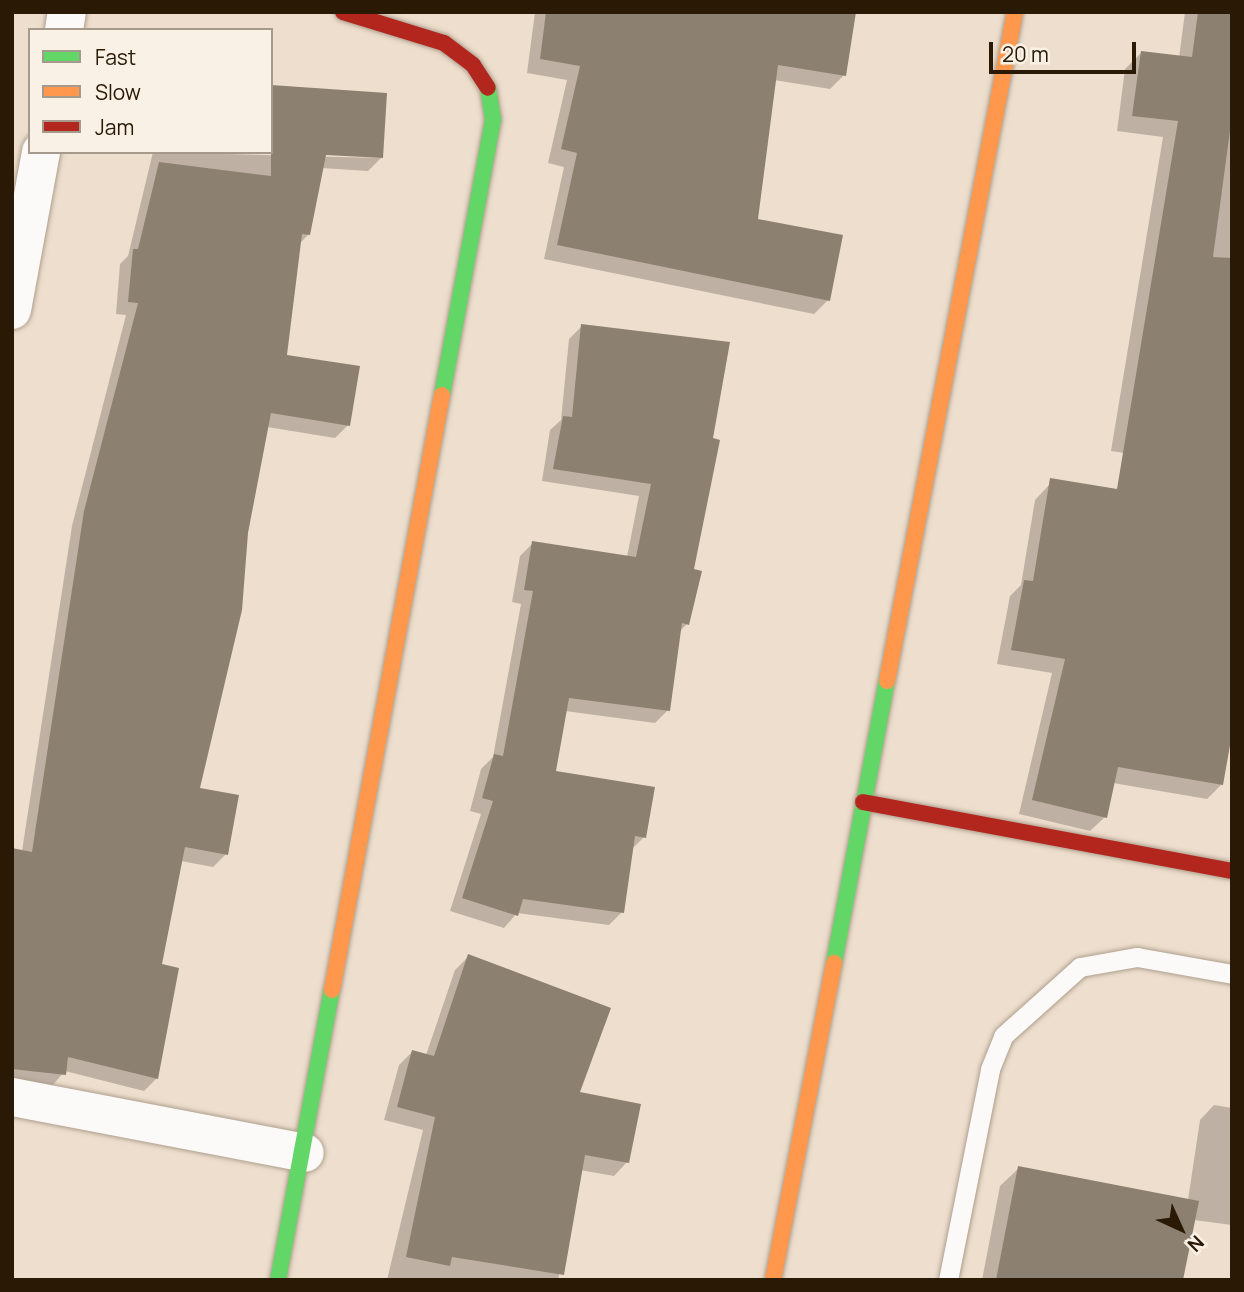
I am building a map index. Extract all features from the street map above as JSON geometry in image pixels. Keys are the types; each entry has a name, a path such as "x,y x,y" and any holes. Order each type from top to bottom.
{"street":[{"path":"278,1280 305,1153 494,119 492,94 473,65 444,43 343,12"},
{"path":"773,1280 1015,12"},
{"path":"12,310 41,154"},
{"path":"863,802 1232,871"},
{"path":"12,1097 305,1153"}],"lane":[{"path":"948,1280 990,1069 1003,1036 1080,967 1137,957 1232,974"}],"building":[{"path":"546,12 856,12 846,76 778,65 758,219 843,235 830,301 557,245 577,153 561,149 580,66 540,59"},
{"path":"1198,12 1232,12 1232,116 1213,257 1232,258 1232,734 1223,785 1118,767 1107,818 1032,800 1065,659 1011,650 1024,580 1033,581 1050,478 1117,489 1178,121 1132,116 1141,51 1192,57"},
{"path":"273,85 387,93 383,158 326,155 310,235 302,234 287,355 360,366 350,426 271,413 248,533 242,610 200,788 239,795 228,855 185,847 162,964 179,968 158,1079 68,1057 66,1075 12,1069 12,848 32,852 84,511 138,303 128,302 133,249 138,249 159,162 271,176"},
{"path":"581,324 730,342 713,438 720,440 694,569 702,571 689,625 682,623 670,711 569,698 556,771 655,787 646,838 635,836 624,913 523,899 518,916 462,898 493,801 482,798 494,754 503,756 533,591 524,590 532,541 636,557 651,484 553,469 563,416 572,417"},
{"path":"468,954 611,1008 580,1092 641,1104 629,1163 585,1155 564,1275 452,1257 450,1266 406,1257 435,1117 397,1107 412,1050 434,1056"},
{"path":"1018,1166 1199,1201 1183,1280 996,1280"}],"traffic: fast":[{"path":"442,395 493,119 488,88"},
{"path":"834,963 887,681"},
{"path":"278,1280 332,990"}],"traffic: slow":[{"path":"887,681 1015,12"},
{"path":"332,990 442,395"},
{"path":"773,1280 834,963"}],"traffic: jam":[{"path":"343,12 444,43 473,65 488,88"},
{"path":"863,802 1232,871"}]}
